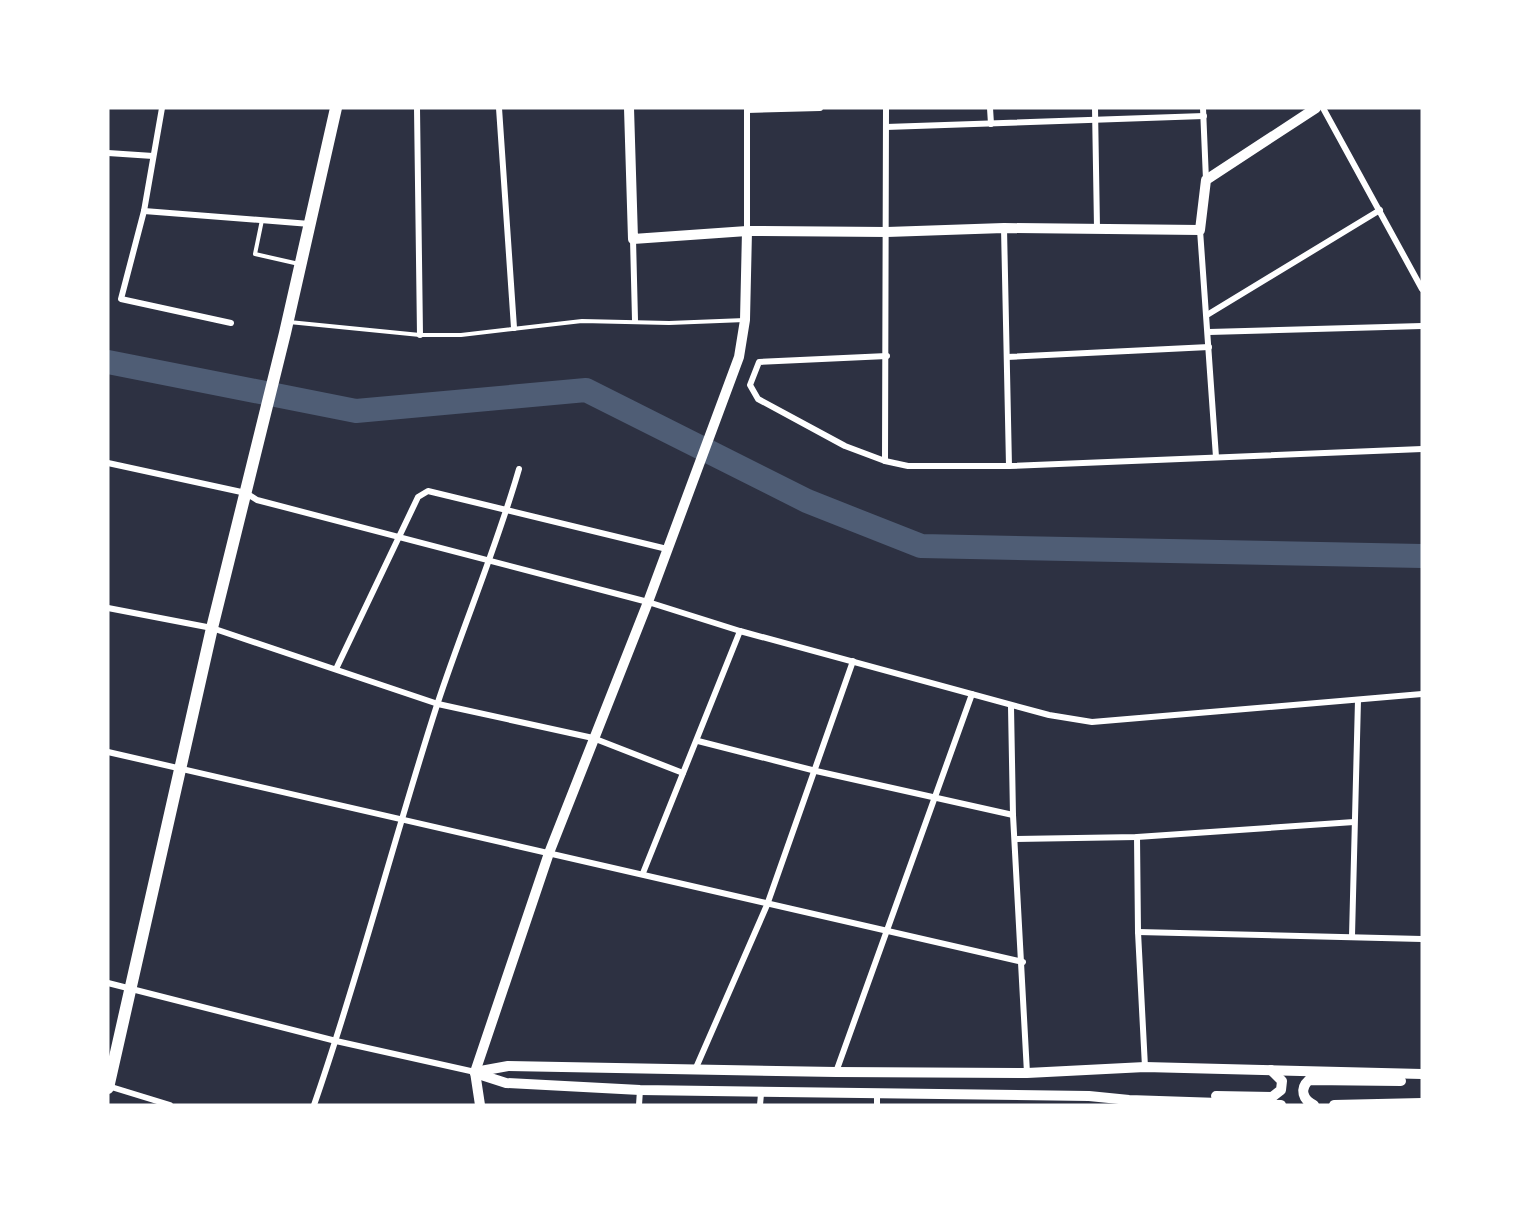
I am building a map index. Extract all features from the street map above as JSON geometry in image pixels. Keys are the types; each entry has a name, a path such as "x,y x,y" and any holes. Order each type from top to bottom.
{"main road":[{"path":"108,1087 212,628 286,327 336,108"}],"street":[{"path":"162,108 144,211 121,299 231,323"},
{"path":"417,108 420,335"},
{"path":"499,108 514,328"},
{"path":"629,108 635,320"},
{"path":"480,1105 475,1072 549,853 648,602 740,357 745,320 747,109 820,108"},
{"path":"885,461 886,108"},
{"path":"990,108 991,124"},
{"path":"1095,108 1097,228"},
{"path":"1203,108 1206,180 1200,230 1209,332 1216,457"},
{"path":"1206,180 1316,108"},
{"path":"1323,108 1422,289"},
{"path":"886,127 1204,116"},
{"path":"108,153 153,156"},
{"path":"1207,315 1380,210"},
{"path":"144,211 310,224"},
{"path":"633,239 747,231 887,232 1004,228 1200,230"},
{"path":"1004,228 1010,466"},
{"path":"1209,332 1422,326"},
{"path":"1007,357 1209,347"},
{"path":"887,356 759,362 750,386 758,399 845,446 885,461 908,466 1010,466 1422,449"},
{"path":"108,463 246,493 257,500 487,562 648,602 1011,707 1092,722 1422,694"},
{"path":"314,1105 336,1041 401,820 438,704 487,562 507,512 519,469"},
{"path":"336,669 418,496 428,491 667,549"},
{"path":"108,608 212,628 438,704 593,738 683,773"},
{"path":"643,873 698,741 740,630"},
{"path":"695,1070 767,905 853,661"},
{"path":"836,1072 972,694"},
{"path":"1352,936 1358,700"},
{"path":"1011,707 1013,815 1023,962 1027,1072"},
{"path":"698,741 816,771 1013,815"},
{"path":"108,752 1023,962"},
{"path":"1016,839 1137,837 1354,822"},
{"path":"1137,837 1138,932 1145,1067"},
{"path":"1138,932 1422,939"},
{"path":"108,983 336,1041 475,1072 506,1083 760,1099 877,1092 1090,1101 1129,1100 1281,1105"},
{"path":"475,1072 508,1066 836,1072 1027,1072 1145,1067 1422,1074"},
{"path":"1129,1100 1165,1095 1272,1097 1281,1090 1282,1081 1271,1070"},
{"path":"1314,1105 1304,1097 1305,1085 1310,1080 1422,1081"},
{"path":"108,1087 170,1105"},
{"path":"639,1105 640,1090"},
{"path":"877,1092 878,1105"},
{"path":"1334,1105 1422,1103"}],"lane":[{"path":"262,220 255,254 300,265"},
{"path":"286,327 420,335 461,335 582,321 635,320 669,323 745,320"}],"waterway":[{"path":"108,362 356,411 586,390 807,501 921,546 1422,556"}]}
